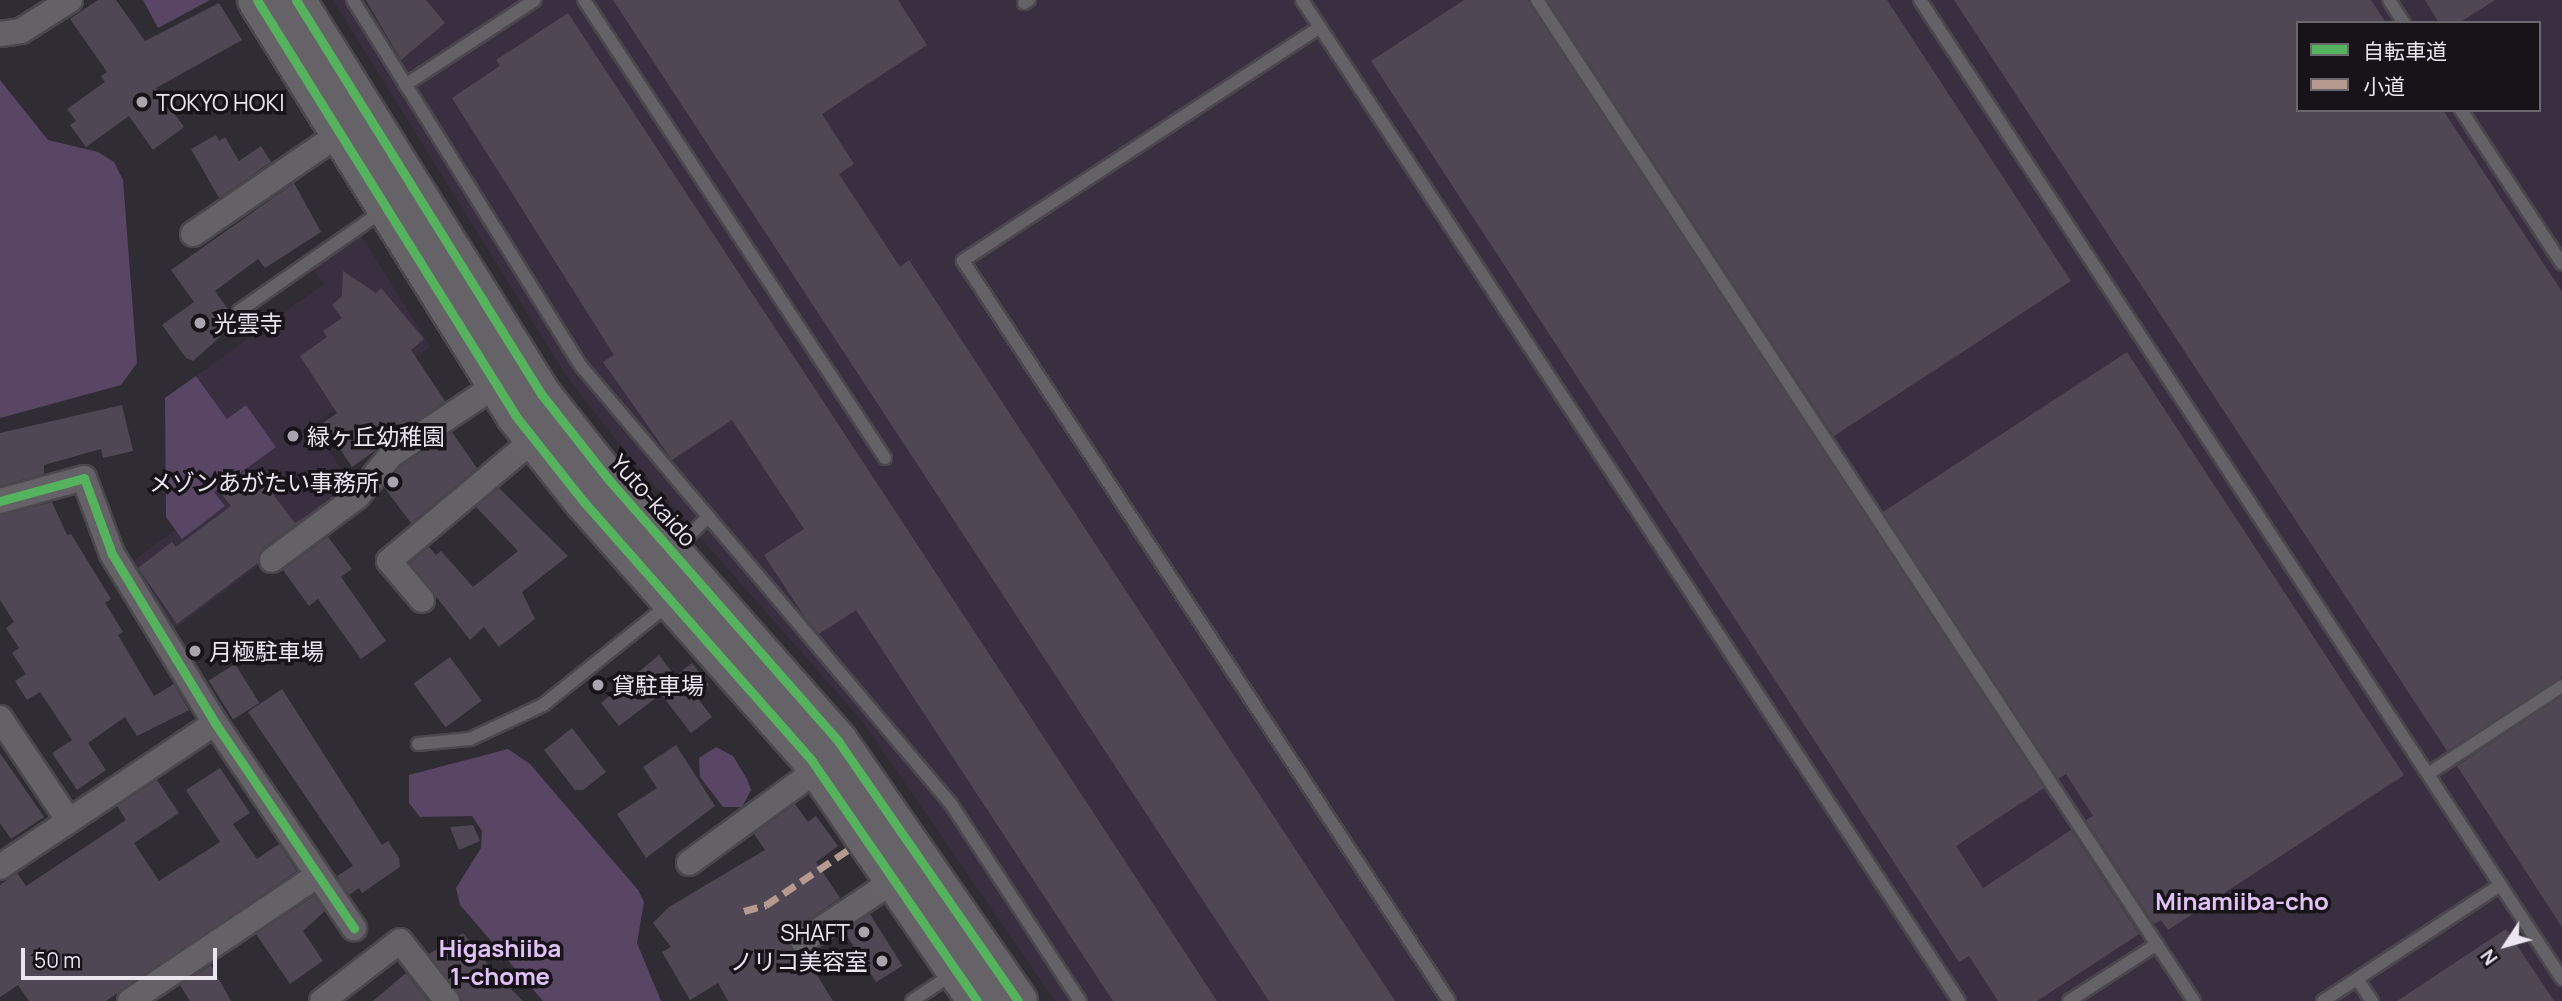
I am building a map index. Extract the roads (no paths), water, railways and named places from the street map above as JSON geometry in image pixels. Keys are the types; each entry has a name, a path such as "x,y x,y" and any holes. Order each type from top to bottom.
{"main road":[{"path":"257,0 384,210 495,386 533,440 818,769 967,986"},
{"name":"Yuto-kaido","path":"296,0 521,366 585,452 838,741 1018,1001"}],"street":[{"path":"0,34 21,32 70,0"},
{"path":"193,234 339,134"},
{"path":"272,560 358,496 391,455 495,386"},
{"path":"422,600 389,561 533,440"},
{"path":"0,501 83,478 112,554 215,723 354,928"},
{"path":"0,718 69,821"},
{"path":"0,867 215,723"},
{"path":"689,863 818,769"},
{"path":"131,1001 318,875"},
{"path":"803,941 896,879"},
{"path":"322,1001 400,941 447,1001"}],"lane":[{"path":"353,0 561,338 623,421 708,517 951,804 1080,1001"},
{"path":"405,85 535,0"},
{"path":"584,0 885,458"},
{"path":"1302,0 1959,1001"},
{"path":"1537,0 2194,1001"},
{"path":"1920,0 2562,979"},
{"path":"2389,0 2403,21"},
{"path":"1320,27 963,261 1449,1001"},
{"path":"2462,112 2562,263"},
{"path":"239,311 384,210"},
{"path":"673,550 708,517"},
{"path":"418,744 470,739 543,705 673,600"},
{"path":"2428,774 2562,686"},
{"path":"2323,1001 2500,885"},
{"path":"2069,1001 2157,944"},
{"path":"2357,979 2372,1001"},
{"path":"912,1001 967,986"}],"place":[{"name":"TOKYO HOKI","path":"142,102"},
{"name":"光雲寺","path":"200,323"},
{"name":"緑ヶ丘幼稚園","path":"293,436"},
{"name":"メゾンあがたい事務所","path":"393,482"},
{"name":"月極駐車場","path":"195,651"},
{"name":"貸駐車場","path":"598,685"},
{"name":"SHAFT","path":"864,932"},
{"name":"ノリコ美容室","path":"882,961"}],"district":[{"name":"Minamiiba-cho","path":"2242,901"},
{"name":"Higashiiba 1-chome","path":"500,962"}]}
